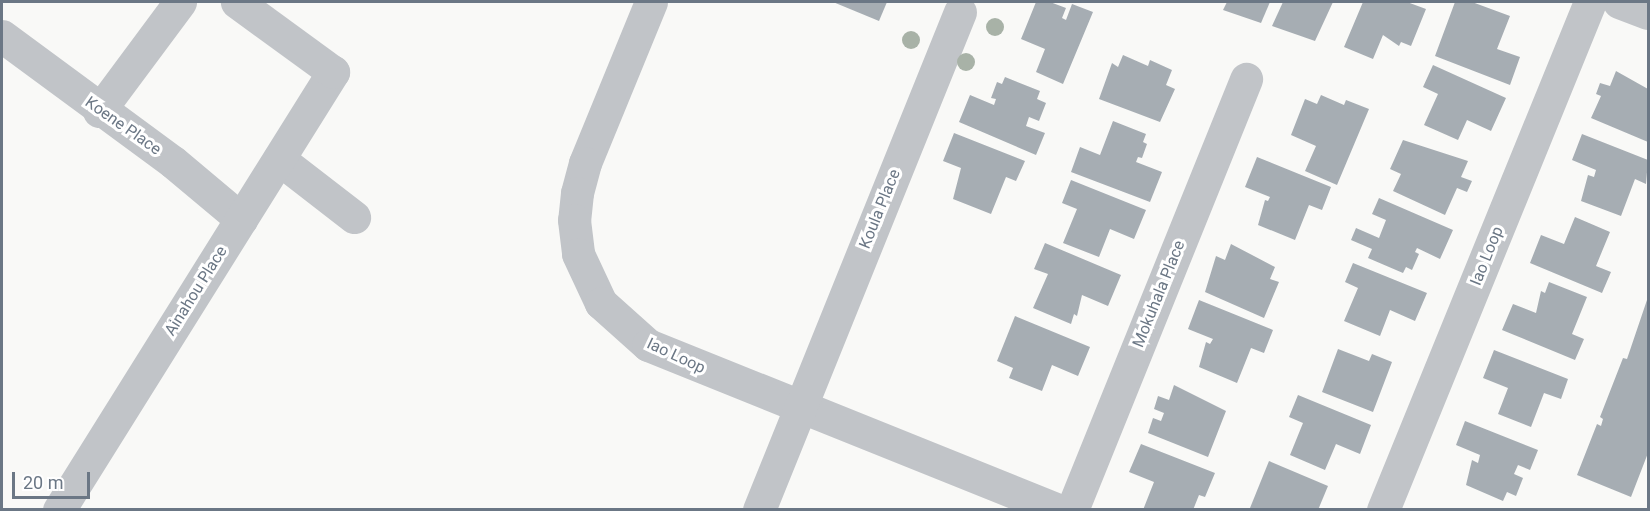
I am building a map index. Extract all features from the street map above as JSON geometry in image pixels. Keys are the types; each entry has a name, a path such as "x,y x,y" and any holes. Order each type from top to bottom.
{"street":[{"path":"99,111 180,2"},
{"name":"Ainahou Place","path":"59,510 333,72 237,2"},
{"name":"Iao Loop","path":"651,2 585,162 574,220 578,254 601,303 648,345 1059,510"},
{"name":"Iao Loop","path":"1383,510 1590,2"},
{"path":"1619,2 1648,13"},
{"name":"Koula Place","path":"759,510 960,12"},
{"name":"Koene Place","path":"2,36 99,111 173,162 241,219"},
{"name":"Mokuhala Place","path":"1072,510 1245,79"},
{"path":"279,159 354,217"}],"building":[{"path":"833,2 887,2 879,21"},
{"path":"1036,2 1050,2 1066,8 1062,18 1066,20 1072,4 1093,12 1063,84 1036,72 1045,49 1021,39"},
{"path":"1227,2 1270,2 1261,23 1223,10"},
{"path":"1283,2 1333,2 1315,41 1272,26"},
{"path":"1363,2 1407,2 1426,9 1411,46 1401,42 1399,46 1383,35 1373,59 1344,47"},
{"path":"1455,2 1472,2 1510,16 1497,49 1520,57 1510,85 1435,56"},
{"path":"1123,55 1148,66 1150,60 1172,70 1166,85 1175,89 1160,122 1099,99 1112,63 1118,67"},
{"path":"1433,65 1506,98 1491,131 1467,120 1458,140 1424,125 1438,94 1423,87"},
{"path":"1616,71 1648,89 1648,142 1591,118 1601,96 1596,94 1600,83 1610,86"},
{"path":"1005,77 1040,91 1037,99 1046,103 1039,121 1029,117 1026,126 1045,133 1036,155 959,122 970,95 994,105 996,99 991,98 997,82 1002,84"},
{"path":"1321,95 1344,105 1346,100 1369,109 1337,185 1305,171 1316,146 1291,135 1305,99 1317,104"},
{"path":"1113,121 1146,134 1143,142 1147,144 1142,158 1138,157 1136,162 1162,172 1150,202 1071,172 1080,147 1100,155"},
{"path":"954,133 1025,161 1016,181 1006,177 991,214 953,199 961,168 943,161"},
{"path":"1582,134 1648,160 1646,184 1635,179 1621,216 1581,201 1588,175 1594,177 1596,170 1572,160"},
{"path":"1403,140 1468,161 1461,177 1472,181 1467,192 1457,188 1445,215 1393,191 1401,174 1390,169"},
{"path":"1257,157 1331,187 1322,210 1309,205 1295,240 1258,225 1265,200 1268,201 1270,197 1245,187"},
{"path":"1071,180 1146,210 1134,239 1110,229 1099,257 1063,243 1077,209 1062,203"},
{"path":"1379,198 1453,230 1440,259 1417,248 1415,252 1419,254 1412,270 1406,267 1403,273 1368,258 1372,249 1351,240 1356,228 1379,238 1386,220 1372,214"},
{"path":"1575,217 1610,232 1596,266 1611,272 1602,293 1530,263 1541,235 1564,244"},
{"path":"1045,243 1121,275 1108,306 1082,295 1077,316 1074,314 1071,324 1033,308 1048,274 1034,269"},
{"path":"1231,244 1275,267 1270,279 1279,282 1264,318 1205,292 1216,256 1225,260"},
{"path":"1353,263 1427,293 1415,321 1390,310 1380,336 1344,321 1358,288 1345,282"},
{"path":"1549,282 1587,297 1572,334 1584,339 1575,360 1502,330 1513,304 1536,313 1541,291 1545,293"},
{"path":"1648,297 1648,453 1631,497 1577,475 1597,424 1601,426 1603,419 1600,417 1623,358 1627,359"},
{"path":"1199,300 1273,330 1264,353 1251,348 1237,383 1199,367 1206,342 1210,344 1213,339 1188,329"},
{"path":"1015,316 1090,347 1078,376 1052,365 1042,391 1009,378 1013,368 997,361"},
{"path":"1338,349 1369,361 1372,354 1392,362 1373,412 1322,392"},
{"path":"1494,350 1568,379 1561,399 1544,393 1531,427 1498,414 1508,388 1483,378"},
{"path":"1174,385 1226,411 1208,457 1148,433 1153,418 1161,421 1164,413 1154,409 1158,396 1169,400"},
{"path":"1298,395 1371,425 1360,454 1336,444 1325,470 1290,455 1303,423 1289,417"},
{"path":"1465,421 1538,450 1530,470 1518,465 1514,474 1523,478 1516,496 1507,492 1503,501 1466,485 1472,460 1478,463 1480,455 1456,445"},
{"path":"1141,444 1215,473 1205,497 1199,495 1193,510 1143,510 1154,482 1129,472"},
{"path":"1269,461 1328,486 1318,510 1250,508"}]}
